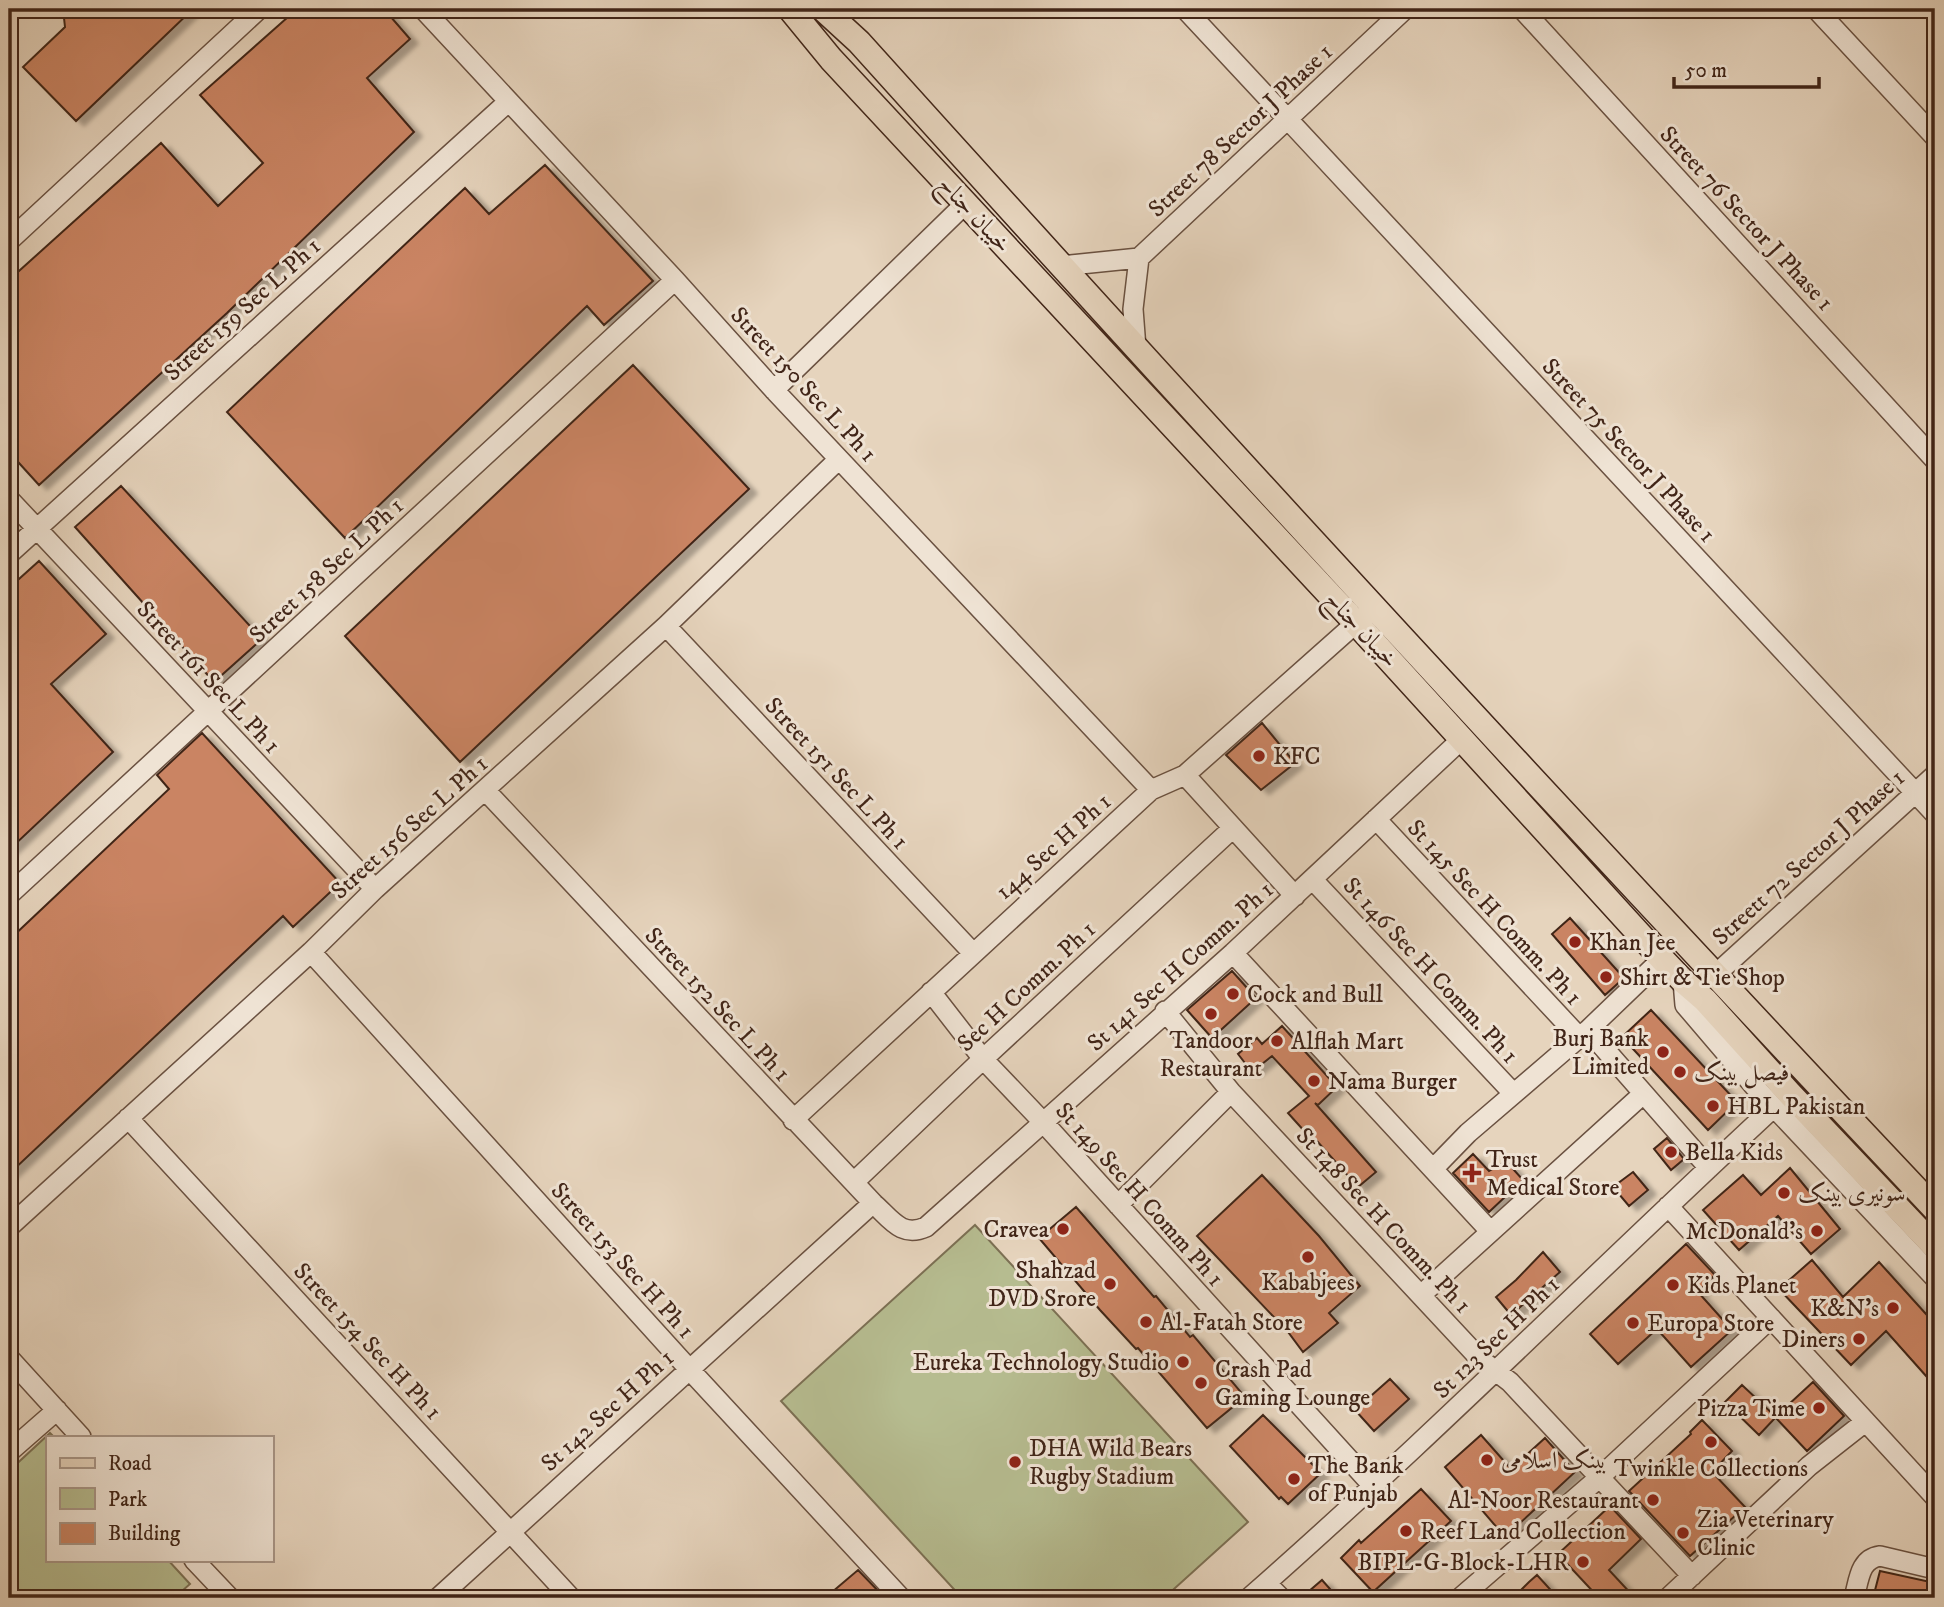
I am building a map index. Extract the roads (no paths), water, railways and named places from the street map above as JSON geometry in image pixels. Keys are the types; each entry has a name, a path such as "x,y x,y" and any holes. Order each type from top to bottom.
{"main road":[{"path":"769,9 831,59"},
{"name":"خیبان جناح","path":"790,9 831,59 1463,738 1662,959 1705,1000 1935,1247"},
{"name":"خیبان جناح","path":"822,9 859,42 1136,348 1935,1209"},
{"path":"840,9 859,42"}],"street":[{"path":"9,241 259,9"},
{"name":"Street 150 Sec L Ph 1","path":"423,9 774,390 1151,790"},
{"name":"Street 75 Sector J Phase 1","path":"1185,9 1935,814"},
{"name":"Street 78 Sector J Phase 1","path":"1139,258 1405,9"},
{"name":"Street 76 Sector J Phase 1","path":"1522,9 1935,460"},
{"path":"1816,9 1935,137"},
{"name":"Street 159 Sec L Ph 1","path":"9,554 508,102"},
{"path":"774,390 965,204"},
{"path":"1061,266 1139,258 1133,309 1136,348"},
{"name":"Street 158 Sec L Ph 1","path":"9,895 675,280"},
{"name":"Street 156 Sec L Ph 1","path":"9,1227 311,952 375,889 666,626 839,458"},
{"name":"Street 161 Sec L Ph 1","path":"9,499 375,889"},
{"name":"144 Sec H Ph 1","path":"793,1120 1151,790 1185,775 1356,623"},
{"name":"Street 151 Sec L Ph 1","path":"666,626 972,953"},
{"name":"St 141 Sec H Comm. Ph 1","path":"926,1227 1233,953 1463,738"},
{"path":"1185,775 1295,895"},
{"name":"Streett 72 Sector J Phase 1","path":"1715,975 1935,775"},
{"name":"Street 152 Sec L Ph 1","path":"485,790 873,1203 903,1230 916,1232 926,1227"},
{"name":"St 145 Sec H Comm. Ph 1","path":"1376,820 1643,1094 1709,1168"},
{"name":"Sec H Comm. Ph 1","path":"854,1182 1233,828"},
{"name":"St 146 Sec H Comm. Ph 1","path":"1313,880 1513,1093"},
{"name":"Street 153 Sec H Ph 1","path":"311,952 688,1369 901,1598"},
{"path":"1233,953 1490,1231"},
{"path":"1433,1169 1468,1133 1583,1034 1662,959"},
{"path":"1683,981 1685,1005 1774,1107 1935,1278"},
{"name":"St 149 Sec H Comm Ph 1","path":"931,992 983,1059 1374,1487"},
{"name":"St 148 Sec H Comm. Ph 1","path":"1165,1011 1231,1092 1480,1359 1510,1382 1692,1576"},
{"path":"1118,1205 1231,1092"},
{"path":"1421,1295 1643,1094"},
{"name":"St 123 Sec H Ph 1","path":"1249,1598 1374,1487 1497,1372 1774,1107"},
{"name":"Street 154 Sec H Ph 1","path":"128,1118 571,1598"},
{"name":"St 142 Sec H Ph 1","path":"438,1598 873,1203"},
{"path":"1668,1206 1935,1497"},
{"path":"1460,1598 1600,1477 1771,1318"},
{"path":"9,1358 81,1436"},
{"path":"9,1452 57,1410"},
{"path":"1668,1598 1809,1466 1865,1422"},
{"path":"1854,1598 1863,1566 1873,1557 1880,1556 1935,1569"},
{"path":"195,1562 220,1595"},
{"path":"1266,1583 1281,1598"}],"place":[{"name":"KFC","path":"1259,756"},
{"name":"Khan Jee","path":"1575,942"},
{"name":"Shirt & Tie Shop","path":"1606,977"},
{"name":"Cock and Bull","path":"1233,994"},
{"name":"Tandoor Restaurant","path":"1211,1014"},
{"name":"Alflah Mart","path":"1277,1041"},
{"name":"Burj Bank Limited","path":"1663,1052"},
{"name":"فیصل بینک","path":"1680,1072"},
{"name":"Nama Burger","path":"1314,1081"},
{"name":"HBL Pakistan","path":"1713,1106"},
{"name":"Bella Kids","path":"1671,1152"},
{"name":"Trust Medical Store","path":"1472,1173"},
{"name":"سونیری بینک","path":"1784,1193"},
{"name":"Cravea","path":"1063,1229"},
{"name":"McDonald's","path":"1817,1231"},
{"name":"Kababjees","path":"1308,1257"},
{"name":"Shahzad DVD Srore","path":"1110,1284"},
{"name":"Kids Planet","path":"1673,1285"},
{"name":"K&N's","path":"1893,1308"},
{"name":"Al-Fatah Store","path":"1146,1322"},
{"name":"Europa Store","path":"1633,1323"},
{"name":"Diners","path":"1859,1339"},
{"name":"Eureka Technology Studio","path":"1183,1362"},
{"name":"Crash Pad Gaming Lounge","path":"1201,1383"},
{"name":"Pizza Time","path":"1819,1408"},
{"name":"Twinkle Collections","path":"1711,1442"},
{"name":"بینک اسلامی","path":"1487,1460"},
{"name":"DHA Wild Bears Rugby Stadium","path":"1015,1462"},
{"name":"The Bank of Punjab","path":"1294,1479"},
{"name":"Al-Noor Restaurant","path":"1653,1500"},
{"name":"Reef Land Collection","path":"1406,1531"},
{"name":"Zia Veterinary Clinic","path":"1683,1533"},
{"name":"BIPL-G-Block-LHR","path":"1583,1562"}]}
